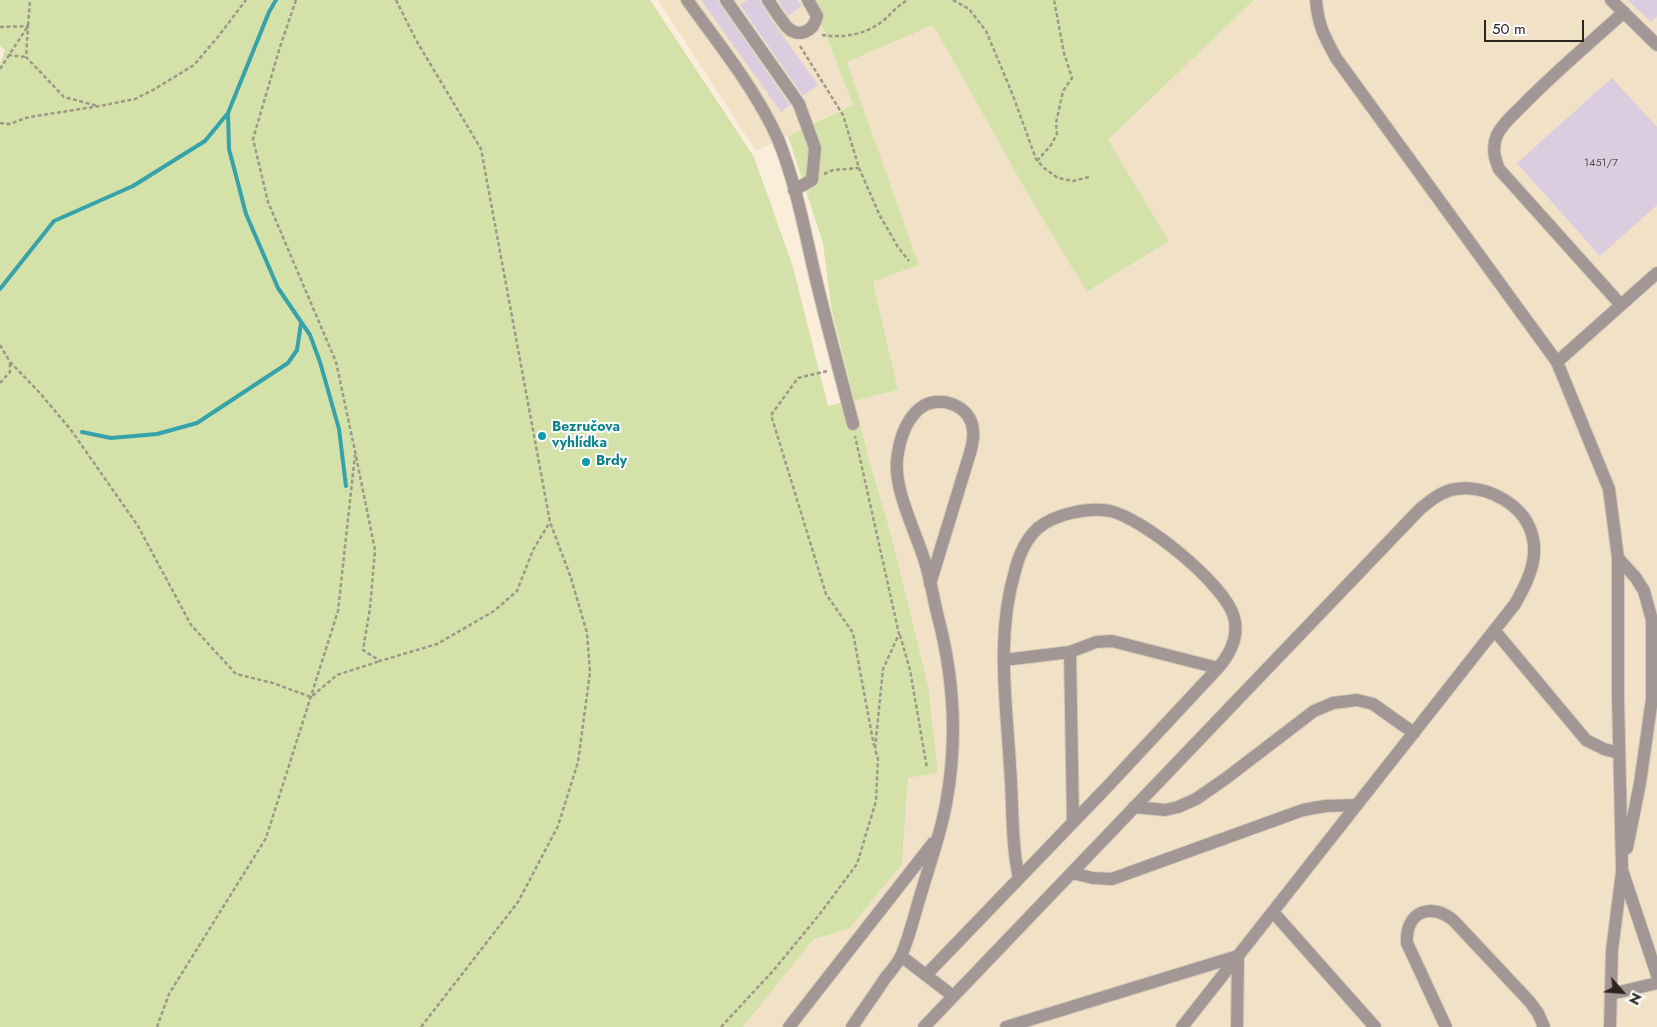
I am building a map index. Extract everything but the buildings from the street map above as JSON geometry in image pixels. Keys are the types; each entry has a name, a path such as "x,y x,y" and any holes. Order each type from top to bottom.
{"lane":[{"path":"687,0 731,61 765,114 778,140 794,190 853,424"},
{"path":"726,0 799,104 814,148 812,180 794,190"},
{"path":"768,0 788,28 796,32 805,32 812,28 817,16 808,0"},
{"path":"1316,0 1317,15 1322,34 1336,58 1556,362 1608,489 1618,558 1622,870 1657,975"},
{"path":"1611,0 1657,45"},
{"path":"1621,305 1499,169 1495,159 1494,148 1497,135 1520,108 1624,12"},
{"path":"1556,362 1657,273"},
{"path":"852,1027 901,956 938,837 950,780 954,716 952,683 924,561 897,475 899,445 907,424 922,407 934,402 945,402 956,405 965,412 971,420 974,432 970,453 930,584"},
{"path":"924,1027 1420,509 1429,501 1446,492 1468,488 1494,495 1510,504 1521,515 1531,531 1534,548 1528,577 1515,604 1182,1027"},
{"path":"926,975 1073,822 1218,668 1232,647 1235,631 1234,617 1224,597 1191,563 1150,531 1123,515 1101,510 1077,513 1054,519 1039,528 1027,541 1016,564 1006,605 1003,685 1010,765 1015,861 1019,878"},
{"path":"1610,1027 1612,950 1622,870 1640,783 1652,699 1652,620 1644,591 1636,578 1618,558"},
{"path":"1495,631 1586,740 1604,749 1619,753"},
{"path":"1004,660 1070,652 1096,642 1112,641 1218,668"},
{"path":"1070,652 1073,822"},
{"path":"1134,807 1165,810 1178,807 1196,799 1314,711 1334,703 1357,700 1373,704 1414,733"},
{"path":"1072,873 1092,878 1112,879 1303,810 1325,806 1357,805"},
{"path":"789,1027 938,837"},
{"path":"1446,1027 1407,943 1406,934 1411,921 1426,911 1440,912 1454,921 1530,1002 1538,1013 1544,1027"},
{"path":"1273,912 1374,1027"},
{"path":"901,956 953,996"},
{"path":"1006,1027 1238,956"},
{"path":"1237,1027 1238,956"},
{"path":"1611,994 1657,983"}],"path":[{"path":"26,57 30,0"},
{"path":"0,124 9,124 29,116 135,99 153,90 194,64 246,0"},
{"path":"296,0 253,139 268,202 336,362 375,550 370,608 363,650 380,661"},
{"path":"396,0 416,40 481,149 550,522 571,578 587,633 590,672 578,762 558,826 518,902 421,1027"},
{"path":"805,32 839,36 868,31 884,20 899,5 908,0"},
{"path":"953,0 969,9 986,31 1012,93 1037,161 1058,178 1073,181 1089,177"},
{"path":"1037,161 1051,145 1057,134 1056,123 1063,91 1072,78 1064,53 1054,0"},
{"path":"0,27 28,26"},
{"path":"0,68 28,26"},
{"path":"788,28 843,115 859,168 880,216 898,247 909,261"},
{"path":"8,55 26,57 64,97 100,106"},
{"path":"812,180 832,170 859,168"},
{"path":"0,344 10,362 39,392 71,430 138,526 191,625 236,674 273,683 311,697"},
{"path":"0,383 10,372 10,362"},
{"path":"722,1027 819,915 858,864 876,801 878,759 874,750 854,633 826,594 771,415 798,378 838,369"},
{"path":"853,424 899,634 910,670 927,768"},
{"path":"157,1027 169,994 266,838 338,611 355,451"},
{"path":"311,697 337,675 437,644 494,611 517,590 532,550 550,522"},
{"path":"874,750 883,669 899,634"}],"shaded area":[{"path":"658,0 818,0 813,2 853,105 756,151"},
{"path":"1254,0 1657,0 1657,1027 743,1027 814,939 849,929 902,864 908,778 938,773 871,466 854,401 898,390 873,282 919,265 847,62 933,25 1026,191 1088,292 1169,241 1108,140"}],"green space":[{"path":"0,0 650,0 754,157 793,267 828,406 854,400 831,307 823,243 788,136 853,105 813,2 818,0 1254,0 1108,140 1169,241 1087,292 1026,191 933,25 847,62 919,265 873,282 898,390 854,401 891,535 928,686 938,773 908,778 902,864 849,929 814,939 743,1027 0,1027 0,64 5,50 0,46"}],"waterway":[{"path":"276,0 269,12 228,113 229,149 246,214 278,288 310,335 320,362 339,429 346,486"},
{"path":"0,289 54,221 133,186 205,141 228,113"},
{"path":"82,432 111,438 157,434 197,423 288,363 297,350 301,323"}],"place":[{"name":"Bezručova vyhlídka","path":"542,436"},
{"name":"Brdy","path":"586,462"}]}
